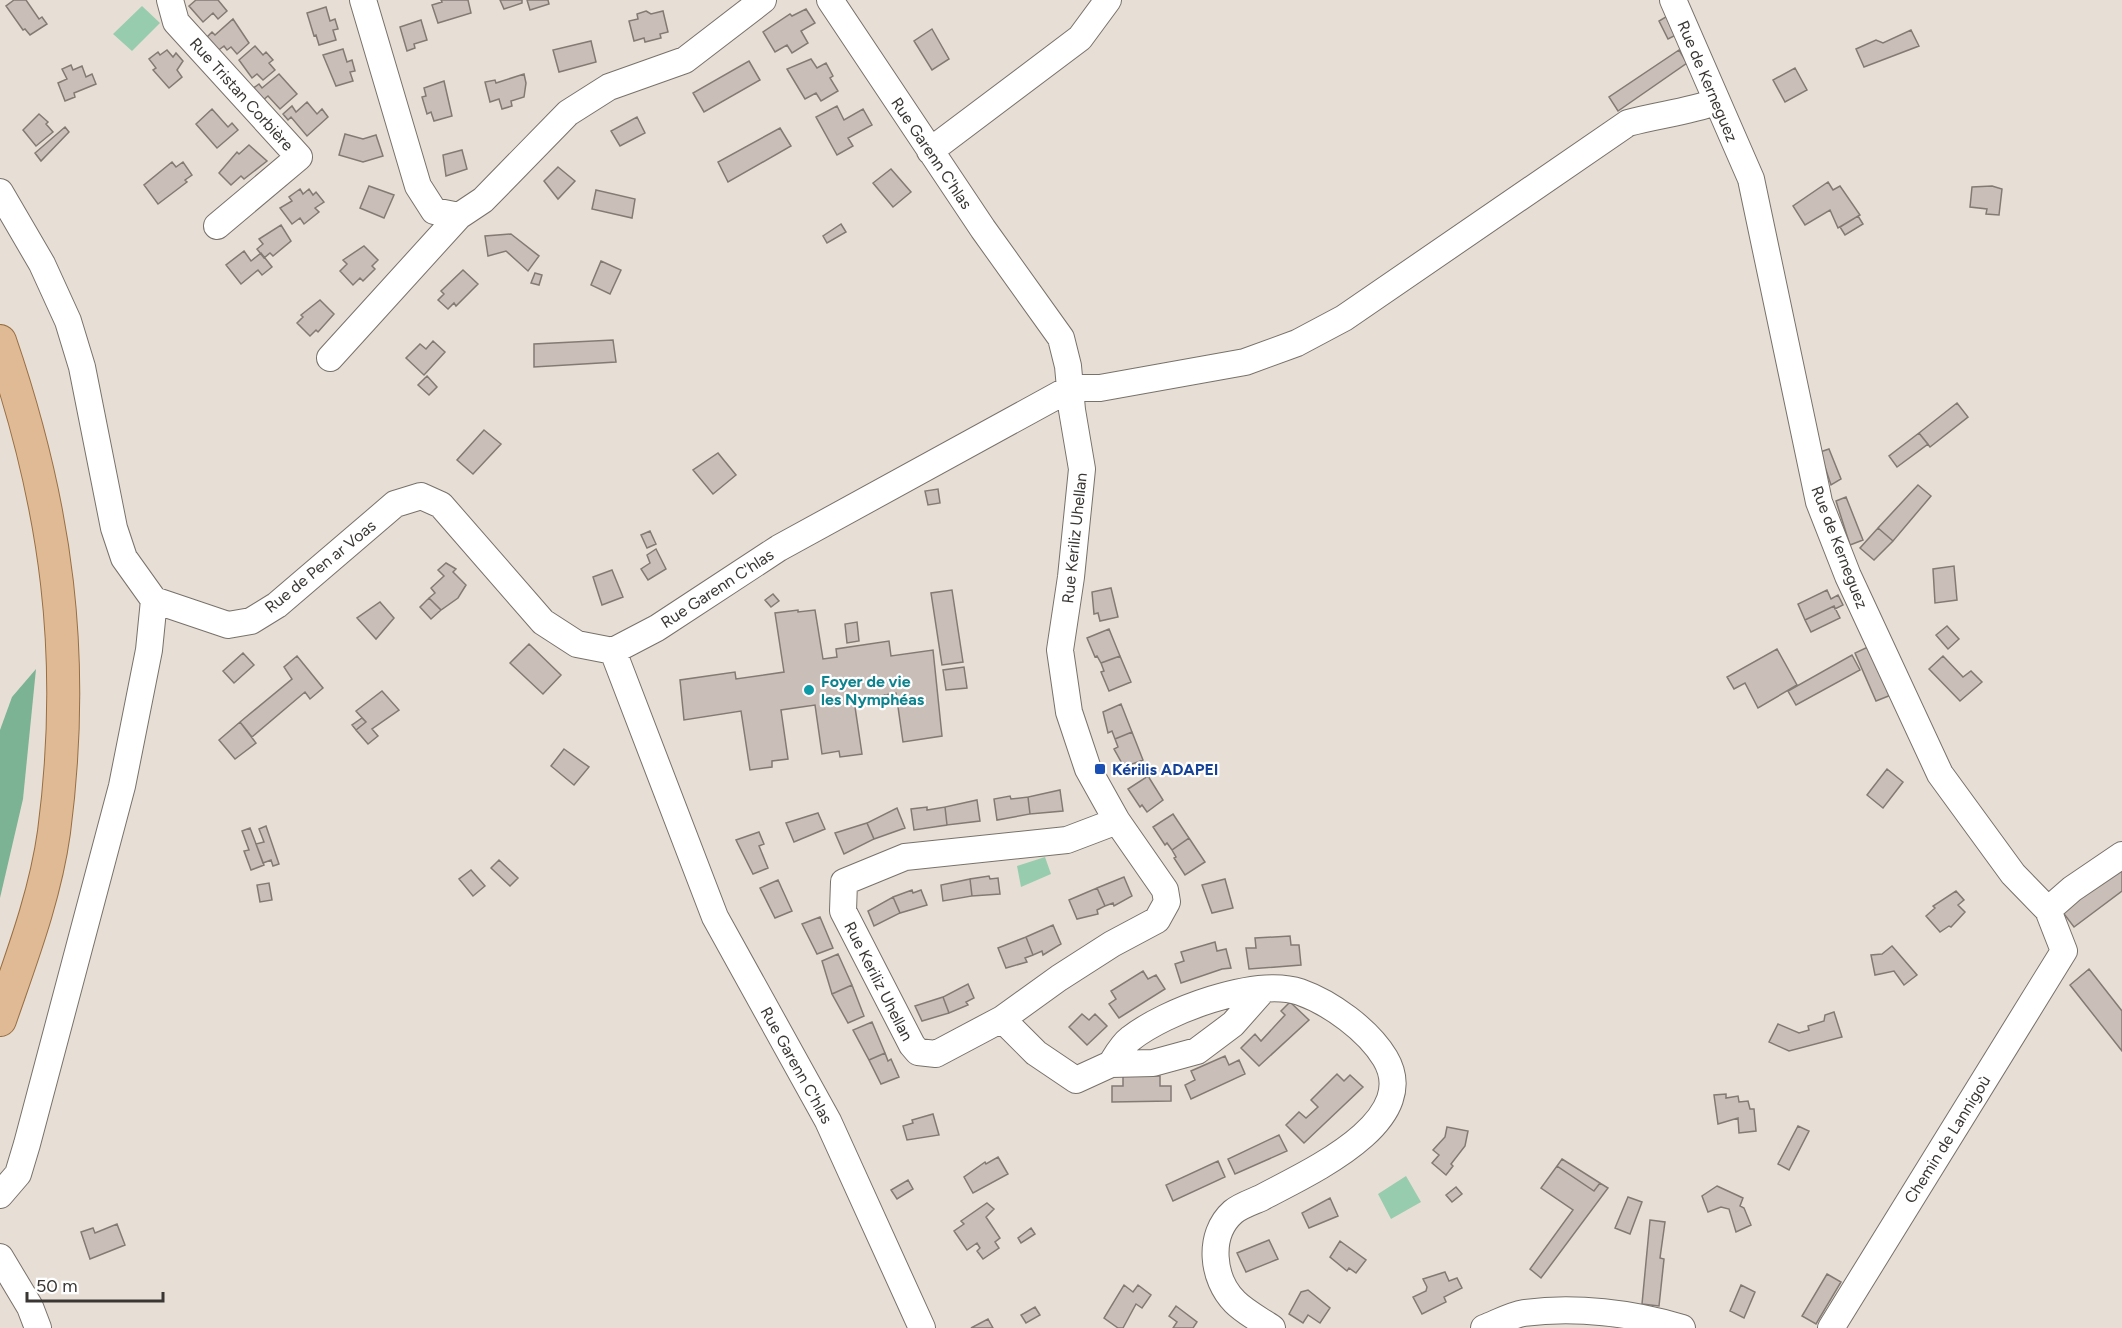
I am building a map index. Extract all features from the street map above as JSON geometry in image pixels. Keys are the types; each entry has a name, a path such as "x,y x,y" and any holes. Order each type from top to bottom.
{"main road":[{"path":"0,341 23,408 44,495 57,572 65,664 61,752 53,834 31,931 0,1020"}],"street":[{"name":"Rue Tristan Corbière","path":"170,0 176,22 299,157 217,226"},
{"path":"363,0 418,186 434,211 459,216"},
{"path":"330,358 459,216 483,200 568,113 609,87 685,60 763,0"},
{"name":"Rue Garenn C'hlas","path":"830,0 930,151 1061,338 1071,388 778,548 657,628 613,651 715,917 828,1121 922,1328"},
{"path":"930,151 1080,38 1108,0"},
{"name":"Rue de Kerneguez","path":"1673,0 1751,180 1820,502 1848,576 1940,774 2013,874 2048,909 2064,951"},
{"path":"1071,388 1100,388 1245,362 1297,343 1344,318 1628,123 1663,113 1693,110 1716,102"},
{"path":"0,192 42,264 68,321 82,367 114,528 124,558 154,600 149,650 122,786 27,1144 18,1174 0,1195"},
{"name":"Rue Keriliz Uhellan","path":"1071,388 1082,469 1071,577 1060,650 1069,712 1088,769 1117,822 1165,890 1167,902 1157,920 1077,966 1002,1019 936,1054 918,1052 912,1045 843,911 844,882 906,857 1067,840 1117,822"},
{"path":"1020,415 1043,415 1074,423"},
{"name":"Rue de Pen ar Voas","path":"154,600 228,625 250,621 277,605 395,504 421,496 441,505 543,622 577,645 613,651"},
{"path":"2048,909 2072,889 2122,855"},
{"name":"Chemin de Lannigoù","path":"1831,1328 2064,951"},
{"path":"1111,1064 1127,1040 1156,1020 1192,1005 1263,990 1298,991 1338,1012 1379,1049 1389,1065 1392,1086 1390,1101 1378,1120 1360,1138 1322,1165 1232,1213 1215,1241 1216,1268 1234,1301 1272,1328"},
{"path":"1002,1019 1036,1053 1077,1080 1111,1064 1153,1063 1197,1051 1233,1024 1263,990"},
{"path":"0,1257 30,1307 38,1328"},
{"path":"1484,1328 1522,1313 1577,1311 1652,1319 1682,1328"}],"green space":[{"path":"142,6 160,23 132,51 113,34"},
{"path":"36,669 23,799 0,898 0,730 12,697"},
{"path":"1045,857 1051,874 1021,887 1017,866"},
{"path":"1406,1176 1421,1202 1391,1219 1378,1194"}],"building":[{"path":"14,0 26,0 39,19 42,17 47,24 30,35 25,29 23,30 6,6"},
{"path":"196,0 218,0 227,11 218,19 213,13 203,22 189,6"},
{"path":"441,0 468,0 471,13 438,23 432,5 442,2"},
{"path":"500,0 522,0 522,3 504,9"},
{"path":"527,0 548,0 549,4 530,10"},
{"path":"326,7 330,21 335,19 338,29 333,30 336,40 319,45 307,13"},
{"path":"806,9 815,23 801,31 808,43 792,53 787,45 775,52 763,32 790,14 792,16"},
{"path":"646,11 651,14 663,11 668,32 660,34 661,38 645,42 644,38 634,41 629,21 638,19 637,14"},
{"path":"1669,15 1678,34 1668,39 1659,21"},
{"path":"233,19 249,43 237,54 231,47 227,50 224,46 216,52 205,39 212,32 215,35"},
{"path":"421,20 427,40 414,44 415,48 407,51 400,27"},
{"path":"932,29 949,59 932,70 914,41"},
{"path":"1911,30 1919,46 1864,67 1856,49 1876,40 1883,43"},
{"path":"591,41 596,62 559,72 553,50"},
{"path":"255,46 263,55 266,52 273,60 269,63 275,70 263,80 257,74 252,78 239,60"},
{"path":"343,49 347,62 352,60 355,71 350,72 353,81 336,86 323,55"},
{"path":"167,50 173,57 176,53 183,61 177,70 182,77 169,88 153,70 156,68 149,59 158,52 160,55"},
{"path":"1679,50 1687,63 1618,111 1609,97"},
{"path":"811,59 817,68 826,63 833,76 830,78 838,91 821,101 816,93 805,99 787,69"},
{"path":"749,61 760,80 704,112 693,93"},
{"path":"71,65 73,70 82,66 86,77 92,74 96,84 74,93 75,97 65,101 58,83 67,79 62,69"},
{"path":"1795,68 1807,90 1785,102 1773,80"},
{"path":"279,74 297,94 280,109 268,96 262,101 252,89 259,84 262,88"},
{"path":"524,74 526,83 524,97 511,101 512,106 502,109 499,99 490,102 485,82 495,80 496,83"},
{"path":"444,81 452,116 434,121 431,112 427,114 422,97 426,96 424,88"},
{"path":"307,102 317,114 322,109 328,117 307,136 291,117 288,120 283,114 292,106 296,112"},
{"path":"837,106 844,120 863,109 872,125 848,138 853,146 837,155 816,117"},
{"path":"212,109 228,127 232,123 238,130 217,148 196,124"},
{"path":"39,114 48,122 46,124 53,132 36,146 23,130"},
{"path":"637,117 645,133 620,146 611,131"},
{"path":"65,127 69,132 41,161 35,153"},
{"path":"780,128 791,146 728,182 718,162"},
{"path":"345,134 363,139 376,135 383,156 363,162 339,155"},
{"path":"249,145 267,161 244,179 241,176 231,185 219,173 237,152 239,154"},
{"path":"462,150 467,169 446,176 443,155"},
{"path":"172,162 176,167 183,162 192,175 185,180 187,182 158,204 144,185"},
{"path":"558,167 575,181 558,199 544,181"},
{"path":"891,169 911,192 893,207 873,183"},
{"path":"1828,182 1833,190 1840,186 1860,215 1838,228 1830,210 1805,225 1793,206"},
{"path":"369,186 394,195 384,218 360,208"},
{"path":"1992,186 2002,189 1999,215 1986,214 1987,209 1970,207 1972,187"},
{"path":"300,189 303,194 309,189 313,195 316,192 324,202 315,208 319,212 304,224 300,218 292,224 280,208 292,201 289,197"},
{"path":"596,190 635,199 632,218 592,209"},
{"path":"1858,216 1863,224 1845,235 1840,227"},
{"path":"841,224 846,232 827,243 823,236"},
{"path":"281,225 291,241 273,256 270,253 264,258 257,249 263,244 259,239"},
{"path":"511,234 539,256 528,271 506,251 488,256 485,236"},
{"path":"364,246 378,260 372,266 375,269 363,281 360,278 353,285 340,271 347,264 343,260"},
{"path":"244,251 251,261 261,253 272,267 262,275 258,270 241,284 226,265"},
{"path":"601,261 621,270 610,294 591,285"},
{"path":"463,270 478,284 456,306 454,303 448,309 438,300 444,294 441,291"},
{"path":"535,273 542,275 539,285 531,283"},
{"path":"320,300 334,314 318,332 316,330 310,336 297,323 303,317 301,315"},
{"path":"613,340 616,362 534,367 534,344"},
{"path":"433,341 445,352 424,375 406,358 420,344 426,349"},
{"path":"427,376 437,387 429,395 418,385"},
{"path":"1957,403 1968,417 1930,447 1919,433"},
{"path":"484,430 501,444 473,474 457,460"},
{"path":"1919,433 1928,444 1897,467 1889,456"},
{"path":"1829,449 1841,479 1831,485 1820,452"},
{"path":"718,453 736,475 713,494 693,470"},
{"path":"1918,485 1931,496 1893,541 1878,528"},
{"path":"938,489 940,503 928,505 925,491"},
{"path":"1846,497 1863,540 1850,545 1836,501"},
{"path":"1878,528 1893,541 1874,560 1860,548"},
{"path":"650,531 656,544 647,548 641,535"},
{"path":"656,549 666,569 648,580 641,569 650,563 647,555"},
{"path":"446,563 456,569 453,572 466,585 458,598 441,610 429,598 435,593 431,588 444,576 438,570"},
{"path":"1954,566 1957,600 1935,603 1933,569"},
{"path":"612,570 623,597 602,605 593,577"},
{"path":"1111,588 1118,617 1100,621 1098,613 1094,614 1092,592"},
{"path":"952,590 963,662 942,665 931,593"},
{"path":"1827,590 1831,599 1838,595 1843,605 1835,609 1834,606 1805,620 1798,604"},
{"path":"773,594 779,601 771,607 765,600"},
{"path":"429,598 441,610 431,619 420,607"},
{"path":"380,602 394,618 376,639 357,618"},
{"path":"1834,606 1840,618 1811,632 1805,620"},
{"name":"Foyer de vie les Nymphéas","path":"798,610 798,612 815,610 823,659 837,657 836,649 889,641 891,656 933,650 942,736 903,742 896,693 854,700 862,754 840,757 839,751 822,754 815,705 781,710 788,759 772,761 772,767 750,770 741,711 684,720 680,680 735,672 736,679 784,672 775,613"},
{"path":"857,622 859,641 847,643 845,624"},
{"path":"1947,626 1959,639 1948,649 1936,635"},
{"path":"1109,629 1120,656 1101,663 1097,656 1095,657 1087,638"},
{"path":"529,644 561,675 543,694 510,663"},
{"path":"1870,646 1891,695 1876,701 1855,653"},
{"path":"1777,649 1797,685 1758,708 1745,683 1734,689 1727,677"},
{"path":"243,653 254,665 234,683 223,671"},
{"path":"1852,655 1860,670 1796,705 1788,691"},
{"path":"297,656 323,688 310,699 305,692 252,737 240,722 292,679 284,667"},
{"path":"1120,656 1131,682 1109,691 1101,672 1104,671 1101,663"},
{"path":"1943,656 1963,677 1971,671 1982,682 1960,701 1929,669"},
{"path":"964,667 967,688 946,690 943,670"},
{"path":"382,691 399,710 372,729 378,736 368,744 356,730 366,722 356,711"},
{"path":"1121,704 1132,732 1115,739 1112,731 1108,733 1103,712"},
{"path":"362,718 366,722 356,730 352,725"},
{"path":"240,722 256,743 235,759 219,740"},
{"path":"1132,732 1143,760 1124,767 1114,749 1118,747 1115,739"},
{"path":"564,749 589,767 574,785 551,766"},
{"path":"1887,769 1903,782 1883,808 1867,795"},
{"path":"1148,776 1163,800 1147,812 1142,805 1140,807 1128,789"},
{"path":"1060,790 1063,811 1030,814 1028,797"},
{"path":"1010,796 1011,799 1028,797 1030,814 997,820 994,799"},
{"path":"977,800 980,821 947,825 945,807"},
{"path":"927,807 927,810 945,807 947,825 914,830 911,809"},
{"path":"897,808 905,828 874,839 867,823"},
{"path":"818,813 825,829 794,842 786,823"},
{"path":"1173,814 1189,838 1172,850 1167,843 1165,845 1153,827"},
{"path":"867,823 874,839 844,854 835,833"},
{"path":"266,826 279,864 273,866 271,860 263,863 256,844 264,842 259,829"},
{"path":"250,828 264,865 251,870 244,851 249,850 242,831"},
{"path":"759,832 764,844 759,846 768,868 753,874 736,840"},
{"path":"1189,838 1205,862 1185,875 1174,858 1176,857 1172,850"},
{"path":"499,860 518,878 510,886 491,868"},
{"path":"2122,866 2122,891 2074,927 2061,910"},
{"path":"471,870 485,886 473,896 459,879"},
{"path":"989,876 990,879 998,878 1000,894 972,896 970,879"},
{"path":"1124,877 1132,896 1114,906 1113,903 1105,906 1097,888"},
{"path":"970,879 972,896 943,901 941,885"},
{"path":"1225,879 1233,908 1212,913 1202,885"},
{"path":"778,880 792,911 775,918 760,888"},
{"path":"269,883 272,900 260,902 257,885"},
{"path":"1097,888 1105,906 1097,910 1098,914 1077,919 1069,900"},
{"path":"912,890 913,893 921,890 927,905 900,913 893,897"},
{"path":"1956,891 1964,900 1958,905 1965,912 1951,927 1940,932 1926,916 1935,908 1933,906"},
{"path":"893,897 900,913 874,926 868,911"},
{"path":"820,917 833,948 817,954 802,924"},
{"path":"1053,925 1061,944 1043,955 1042,951 1033,955 1026,937"},
{"path":"1290,936 1291,945 1299,945 1301,965 1249,969 1246,948 1256,948 1255,938"},
{"path":"1026,937 1033,955 1025,958 1027,962 1006,968 998,948"},
{"path":"1215,942 1217,951 1226,949 1231,968 1181,983 1175,964 1184,961 1181,952"},
{"path":"1892,946 1917,975 1904,985 1894,971 1875,975 1871,955 1882,954"},
{"path":"838,954 852,985 832,994 822,961"},
{"path":"2089,969 2122,1011 2122,1051 2070,985"},
{"path":"1143,971 1148,979 1156,975 1165,989 1119,1018 1109,1004 1116,999 1111,991"},
{"path":"968,984 974,998 966,1002 968,1005 949,1013 943,997"},
{"path":"852,985 864,1016 848,1023 832,994"},
{"path":"943,997 949,1013 922,1021 915,1006"},
{"path":"1290,1002 1309,1020 1259,1066 1241,1048 1255,1034 1261,1041 1285,1015 1281,1011"},
{"path":"1834,1012 1842,1037 1789,1051 1769,1042 1778,1024 1799,1033 1809,1030 1808,1026 1824,1021 1825,1015"},
{"path":"1082,1014 1089,1020 1095,1014 1107,1026 1087,1045 1069,1027"},
{"path":"872,1022 885,1053 869,1060 853,1030"},
{"path":"885,1053 888,1061 891,1059 899,1077 881,1084 869,1060"},
{"path":"1225,1056 1229,1065 1239,1060 1245,1074 1191,1099 1185,1085 1195,1080 1191,1071"},
{"path":"1337,1074 1344,1081 1350,1075 1363,1087 1304,1143 1286,1125 1299,1112 1306,1118 1318,1107 1311,1100"},
{"path":"1123,1076 1160,1076 1160,1086 1171,1086 1171,1101 1112,1102 1112,1086 1123,1086"},
{"path":"1726,1094 1726,1098 1738,1096 1739,1102 1748,1101 1750,1109 1754,1109 1756,1131 1739,1133 1738,1118 1718,1124 1714,1095"},
{"path":"933,1114 939,1135 907,1140 903,1126 913,1123 912,1120"},
{"path":"1798,1126 1809,1131 1789,1170 1778,1164"},
{"path":"1447,1127 1468,1131 1465,1146 1451,1164 1453,1166 1446,1175 1432,1163 1439,1155 1433,1150 1445,1137"},
{"path":"1279,1135 1287,1151 1235,1174 1228,1159"},
{"path":"998,1157 1008,1174 973,1193 964,1177 985,1162 986,1164"},
{"path":"1562,1159 1600,1183 1594,1191 1557,1166"},
{"path":"1218,1161 1225,1177 1173,1201 1166,1185"},
{"path":"1557,1166 1594,1191 1600,1183 1608,1188 1541,1278 1530,1269 1573,1210 1541,1188"},
{"path":"908,1180 913,1189 897,1199 891,1190"},
{"path":"1717,1186 1743,1198 1740,1206 1744,1208 1751,1225 1736,1232 1729,1209 1721,1207 1708,1212 1702,1196"},
{"path":"1456,1187 1462,1194 1452,1202 1446,1195"},
{"path":"1628,1197 1642,1202 1630,1234 1615,1228"},
{"path":"1330,1198 1338,1216 1309,1228 1302,1213"},
{"path":"987,1203 994,1209 986,1217 1000,1238 995,1242 999,1248 983,1259 977,1251 980,1248 977,1243 967,1250 954,1231 964,1224 961,1221"},
{"path":"1650,1220 1665,1222 1660,1258 1664,1259 1659,1306 1642,1304"},
{"path":"117,1224 125,1245 90,1259 81,1232 93,1228 95,1233"},
{"path":"1031,1228 1035,1234 1021,1243 1018,1238"},
{"path":"1269,1240 1278,1259 1246,1272 1237,1253"},
{"path":"1340,1241 1366,1260 1356,1273 1349,1268 1347,1271 1330,1257"},
{"path":"1445,1272 1449,1281 1457,1278 1462,1288 1444,1297 1446,1302 1422,1314 1413,1297 1426,1291 1427,1287 1423,1279"},
{"path":"1827,1274 1841,1282 1816,1324 1802,1316"},
{"path":"1124,1285 1133,1292 1138,1285 1151,1295 1142,1308 1136,1304 1123,1328 1118,1328 1104,1318"},
{"path":"1741,1285 1755,1292 1744,1318 1730,1311"},
{"path":"1308,1290 1330,1308 1320,1323 1308,1315 1303,1323 1289,1314 1301,1292"},
{"path":"1176,1306 1197,1322 1193,1328 1173,1328 1177,1322 1169,1316"},
{"path":"1035,1307 1040,1315 1026,1323 1021,1315"},
{"path":"988,1319 993,1328 971,1328"}],"place":[{"name":"Foyer de vie les Nymphéas","path":"809,690"},
{"name":"Kérilis ADAPEI","path":"1100,769"}]}
